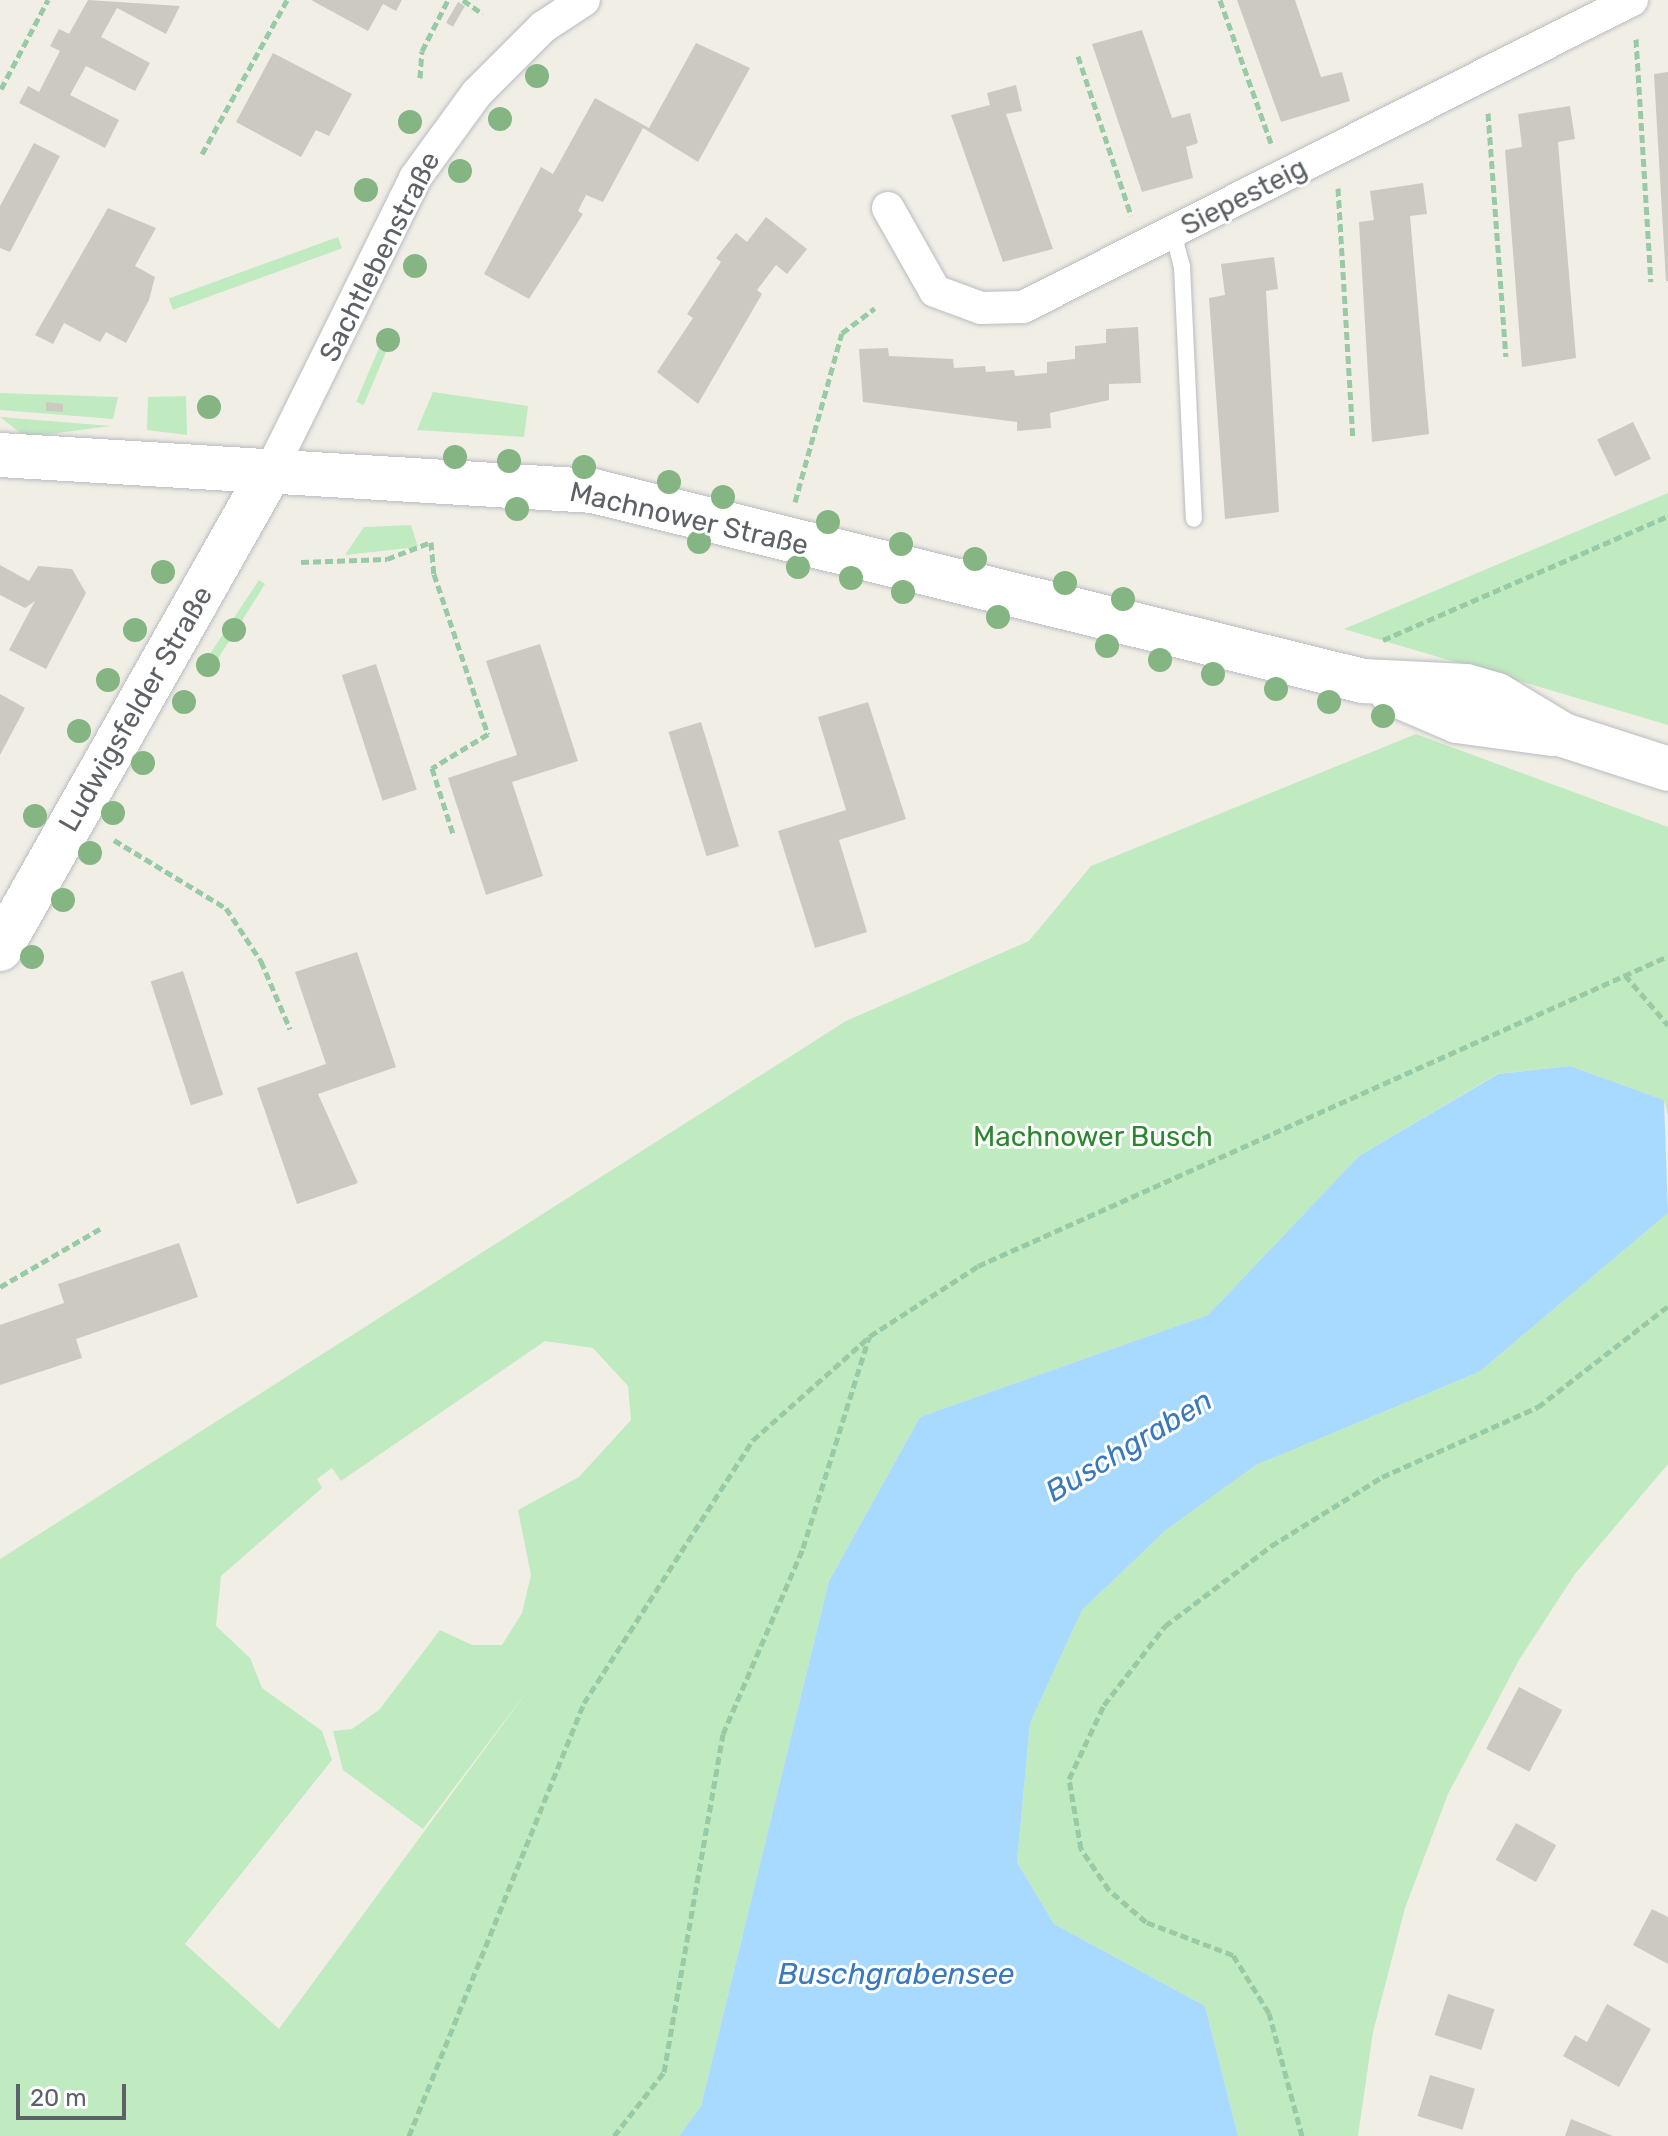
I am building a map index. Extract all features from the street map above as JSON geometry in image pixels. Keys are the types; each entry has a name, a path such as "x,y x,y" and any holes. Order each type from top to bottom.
{"main road":[{"name":"Machnower Straße","path":"0,455 593,491 1371,665 1478,708 1668,769"},
{"name":"Ludwigsfelder Straße","path":"0,949 271,470"}],"street":[{"name":"Sachtlebenstraße","path":"271,470 415,178 477,93 543,27 584,0"},
{"name":"Siepesteig","path":"888,208 930,286 989,309 1032,304 1632,0"}],"lane":[{"path":"1173,233 1182,267 1194,519"}],"path":[{"path":"1,89 48,0"},
{"path":"202,154 287,0"},
{"path":"420,78 422,51 448,0"},
{"path":"463,0 483,14"},
{"path":"1220,0 1275,155"},
{"path":"1636,39 1651,282"},
{"path":"1078,56 1135,226"},
{"path":"1488,113 1506,356"},
{"path":"1338,188 1353,438"},
{"path":"794,503 842,333 875,308"},
{"path":"1371,665 1383,640 1668,516"},
{"path":"301,562 387,559 431,542 434,574 488,734 432,768 453,834"},
{"path":"114,840 226,908 261,961 290,1029"},
{"path":"409,2136 584,1703 753,1440 870,1336 978,1266 1668,956"},
{"path":"1625,975 1668,1025"},
{"path":"1,1284 103,1227"},
{"path":"1302,2136 1269,2013 1233,1955 1146,1922 1109,1890 1081,1849 1069,1779 1104,1705 1165,1626 1271,1546 1382,1477 1465,1443 1538,1407 1668,1306"},
{"path":"614,2136 664,2072 723,1734 803,1548 870,1336"}],"green space":[{"path":"338,237 342,248 173,310 169,299"},
{"path":"382,341 389,344 364,405 356,402"},
{"path":"433,392 528,406 524,437 417,430"},
{"path":"0,393 118,397 113,419 0,410"},
{"path":"186,396 187,435 147,430 148,397"},
{"path":"0,417 111,426 26,437"},
{"path":"1668,493 1668,725 1344,629"},
{"path":"411,525 418,547 345,555 364,527"},
{"path":"259,580 265,584 207,676 198,672"},
{"name":"Machnower Busch","path":"1416,734 1668,827 1668,1116 1664,1100 1570,1066 1497,1074 1359,1156 1208,1315 920,1417 829,1581 701,2106 679,2136 0,2136 0,1559 846,1021 1029,941 1091,866","holes":["545,1341 593,1348 628,1386 631,1420 579,1477 518,1510 531,1575 522,1613 502,1645 472,1645 440,1630 379,1710 352,1729 333,1731 343,1770 423,1829 534,1682 279,2029 185,1944 332,1760 322,1731 262,1688 250,1658 216,1626 221,1576 322,1488 317,1479 332,1468 341,1481"]},
{"path":"1668,1213 1668,1464 1575,1574 1519,1660 1448,1794 1405,1908 1373,2032 1358,2136 1238,2136 1205,2006 1054,1924 1017,1862 1030,1723 1082,1610 1166,1530 1256,1465 1479,1372"}],"water":[{"name":"Buschgrabensee","path":"1570,1066 1664,1100 1668,1213 1479,1372 1256,1465 1166,1530 1082,1610 1030,1723 1017,1862 1054,1924 1205,2006 1238,2136 679,2136 701,2106 829,1581 920,1417 1208,1315 1359,1156 1498,1074"}],"building":[{"path":"88,0 180,6 166,34 117,8 101,37 150,63 135,91 86,66 70,95 119,120 105,148 19,103 28,86 39,92 60,51 50,46 59,29 69,34"},
{"path":"311,0 402,0 396,11 383,4 368,31"},
{"path":"1237,0 1295,0 1321,77 1342,72 1350,101 1281,122"},
{"path":"458,2 465,6 453,27 446,23"},
{"path":"1142,30 1172,118 1190,113 1198,143 1186,147 1193,178 1142,192 1092,44"},
{"path":"696,43 750,68 698,162 643,128 603,202 586,195 578,211 583,214 529,299 484,274 541,167 553,174 595,98 649,128"},
{"path":"273,53 352,94 329,136 316,130 301,157 236,122"},
{"path":"1668,72 1668,281 1666,281 1654,74"},
{"path":"1016,85 1022,111 1006,114 1053,249 1003,262 951,115 990,105 987,93"},
{"path":"1570,106 1575,139 1558,142 1576,358 1522,367 1505,150 1522,147 1518,114"},
{"path":"34,143 60,156 10,252 0,248 0,206"},
{"path":"1423,183 1427,214 1410,216 1429,434 1372,442 1359,222 1374,220 1370,191"},
{"path":"108,208 156,228 135,266 155,277 149,300 126,343 106,332 100,342 64,323 53,344 35,335"},
{"path":"766,217 807,249 787,274 776,265 757,290 762,294 698,404 657,372 693,318 687,314 721,262 716,258 736,233 747,242"},
{"path":"1274,257 1278,289 1266,291 1279,512 1225,519 1209,298 1225,295 1221,264"},
{"path":"1138,327 1141,383 1109,384 1109,400 1050,413 1051,428 1017,431 1017,422 863,402 859,349 888,348 889,356 953,359 954,368 985,366 986,372 1014,370 1015,376 1047,373 1047,362 1075,359 1075,346 1106,343 1106,329"},
{"path":"46,402 63,404 63,412 46,411"},
{"path":"1633,422 1651,459 1615,476 1597,440"},
{"path":"0,565 29,581 38,566 72,569 86,593 46,669 9,650 35,601 25,608 0,595"},
{"path":"540,644 578,761 512,782 543,876 486,895 448,778 517,755 486,661"},
{"path":"376,664 417,790 383,801 342,675"},
{"path":"0,694 25,708 0,755"},
{"path":"868,702 906,819 839,840 867,932 815,948 778,831 846,810 818,717"},
{"path":"701,722 739,846 706,856 668,732"},
{"path":"357,952 396,1067 318,1094 358,1183 297,1204 257,1088 326,1064 295,972"},
{"path":"183,971 223,1095 191,1105 151,982"},
{"path":"179,1243 198,1297 76,1339 82,1358 0,1385 0,1325 64,1303 58,1284"},
{"path":"1519,1687 1562,1710 1529,1772 1486,1749"},
{"path":"1516,1823 1556,1845 1536,1882 1496,1860"},
{"path":"1652,1909 1668,1917 1668,1964 1633,1945"},
{"path":"1448,1994 1495,2009 1481,2050 1435,2035"},
{"path":"1607,2004 1651,2029 1619,2087 1563,2056 1575,2035 1587,2042"},
{"path":"1430,2075 1475,2089 1462,2130 1417,2116"},
{"path":"1571,2119 1613,2136 1565,2136"}],"water label":[{"name":"Buschgraben","path":"1129,1446"}]}
